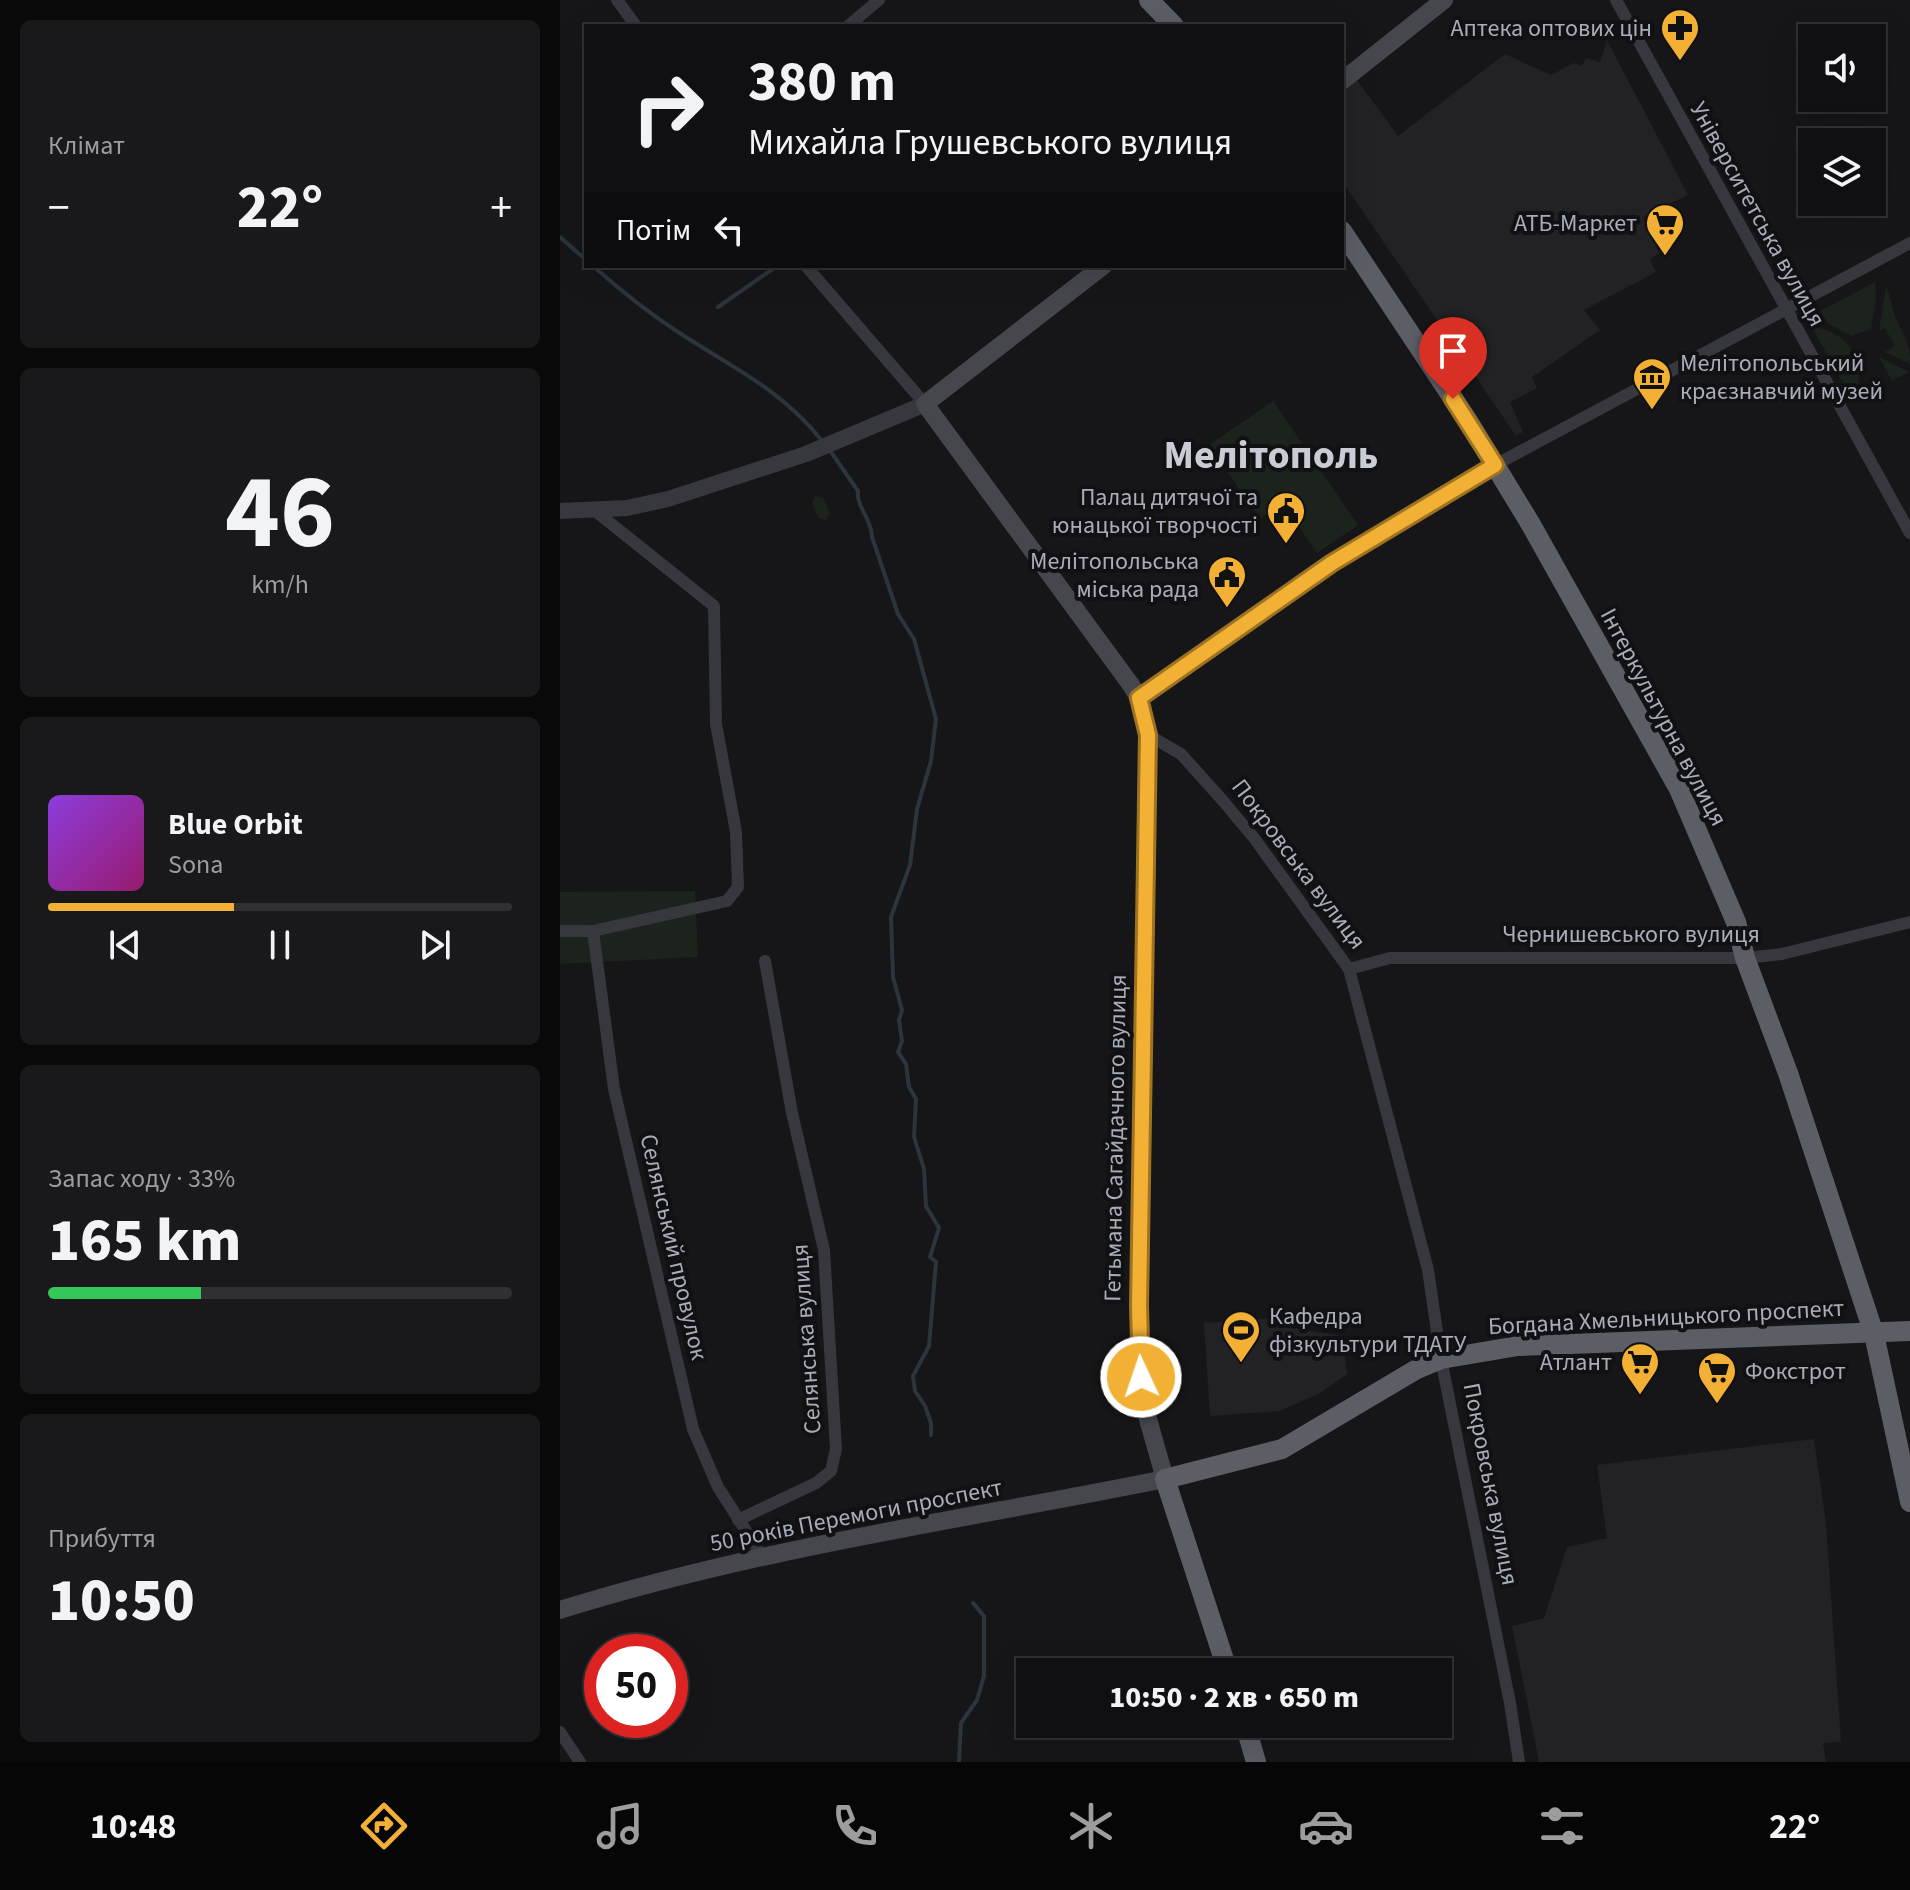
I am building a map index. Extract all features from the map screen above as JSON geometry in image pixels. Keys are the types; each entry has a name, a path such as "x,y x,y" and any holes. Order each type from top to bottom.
{"highway":[{"path":"1149,0 1172,24"},
{"name":"Інтеркультурна вулиця","path":"1344,234 1495,465 1679,789 1736,922 1745,958 1788,1073 1874,1334 1910,1502"},
{"name":"Богдана Хмельницького проспект","path":"1165,1479 1282,1449 1417,1369 1441,1359 1518,1346 1910,1331"},
{"name":"Гетьмана Сагайдачного вулиця","path":"1165,1479 1223,1658"},
{"path":"1249,1738 1256,1762"}],"main road":[{"path":"1344,79 1444,0"},
{"path":"1100,268 925,404 1068,595 1139,698 1148,735"},
{"name":"Гетьмана Сагайдачного вулиця","path":"1148,735 1139,1349 1144,1405 1165,1479"},
{"name":"50 років Перемоги проспект","path":"560,1610 652,1581 762,1556 1165,1479"}],"street":[{"path":"617,0 635,24"},
{"path":"850,24 879,0"},
{"name":"Університетська вулиця","path":"1616,0 1910,533"},
{"path":"1139,698 1332,563 1495,465 1910,243"},
{"path":"560,511 627,508 668,499 806,454 925,404 808,268"},
{"path":"560,931 593,931 727,901 738,887 736,832 716,724 714,606 711,600 594,510"},
{"name":"Покровська вулиця","path":"1148,735 1181,754 1224,802 1254,838 1349,969 1428,1270 1441,1359 1519,1762"},
{"name":"Чернишевського вулиця","path":"1349,969 1390,958 1745,958 1782,954 1910,922"},
{"name":"Селянський провулок","path":"593,931 614,1089 693,1429 702,1457 762,1556"},
{"name":"Селянська вулиця","path":"738,1520 816,1483 831,1471 836,1449 824,1250 792,1113 765,961"},
{"path":"560,1732 580,1762"}],"shaded area":[{"path":"1607,40 1688,195 1643,217 1659,253 1650,259 1656,272 1584,310 1600,330 1532,377 1537,388 1510,402 1523,432 1516,436 1344,184 1344,90 1357,80 1398,136 1505,54 1551,75 1574,63 1582,66 1586,58 1600,62"},
{"path":"1875,282 1871,329 1851,336 1813,315"},
{"path":"1886,287 1908,344 1910,364 1885,352 1895,346 1885,328 1879,331"},
{"path":"1811,326 1834,334 1850,347 1857,365 1858,389 1849,394"},
{"path":"1879,357 1909,372 1892,381"},
{"path":"1273,401 1358,525 1317,553 1283,503 1260,519 1209,445"},
{"path":"815,496 823,498 830,513 826,520 819,518 812,504"},
{"path":"695,891 698,957 560,964 560,892"},
{"path":"1285,1317 1285,1327 1343,1336 1347,1374 1320,1393 1280,1411 1210,1416 1204,1323"},
{"path":"1814,1439 1826,1523 1841,1742 1823,1743 1826,1762 1539,1762 1512,1626 1544,1618 1567,1547 1607,1538 1597,1465"}],"waterway":[{"path":"560,237 584,258"},
{"path":"595,268 658,318 774,394 823,442"},
{"path":"718,307 774,268"},
{"path":"829,449 858,491 859,502 870,524 898,614 914,639 936,719 931,761 917,809 910,865 891,917 893,977 902,1010 899,1020 902,1041 898,1052 906,1064 909,1087 916,1099 914,1137 924,1169 926,1206 939,1228 930,1257 936,1262 929,1346 913,1376 915,1391 931,1423 931,1435"},
{"path":"959,1762 961,1723 977,1700 984,1676 984,1616 973,1603"}],"place":[{"name":"Аптека оптових цін","path":"1680,62"},
{"name":"АТБ-Маркет","path":"1665,257"},
{"name":"Мелітопольський краєзнавчий музей","path":"1652,411"},
{"name":"Палац дитячої та юнацької творчості","path":"1286,545"},
{"name":"Мелітопольська міська рада","path":"1227,609"},
{"name":"Кафедра фізкультури ТДАТУ","path":"1241,1364"},
{"name":"Атлант","path":"1640,1396"},
{"name":"Фокстрот","path":"1717,1405"}],"district":[{"name":"Мелітополь","path":"1271,454"}],"route":[{"path":"1141,1377 1139,1306 1148,735 1139,698 1332,563 1495,465 1453,399"}]}
